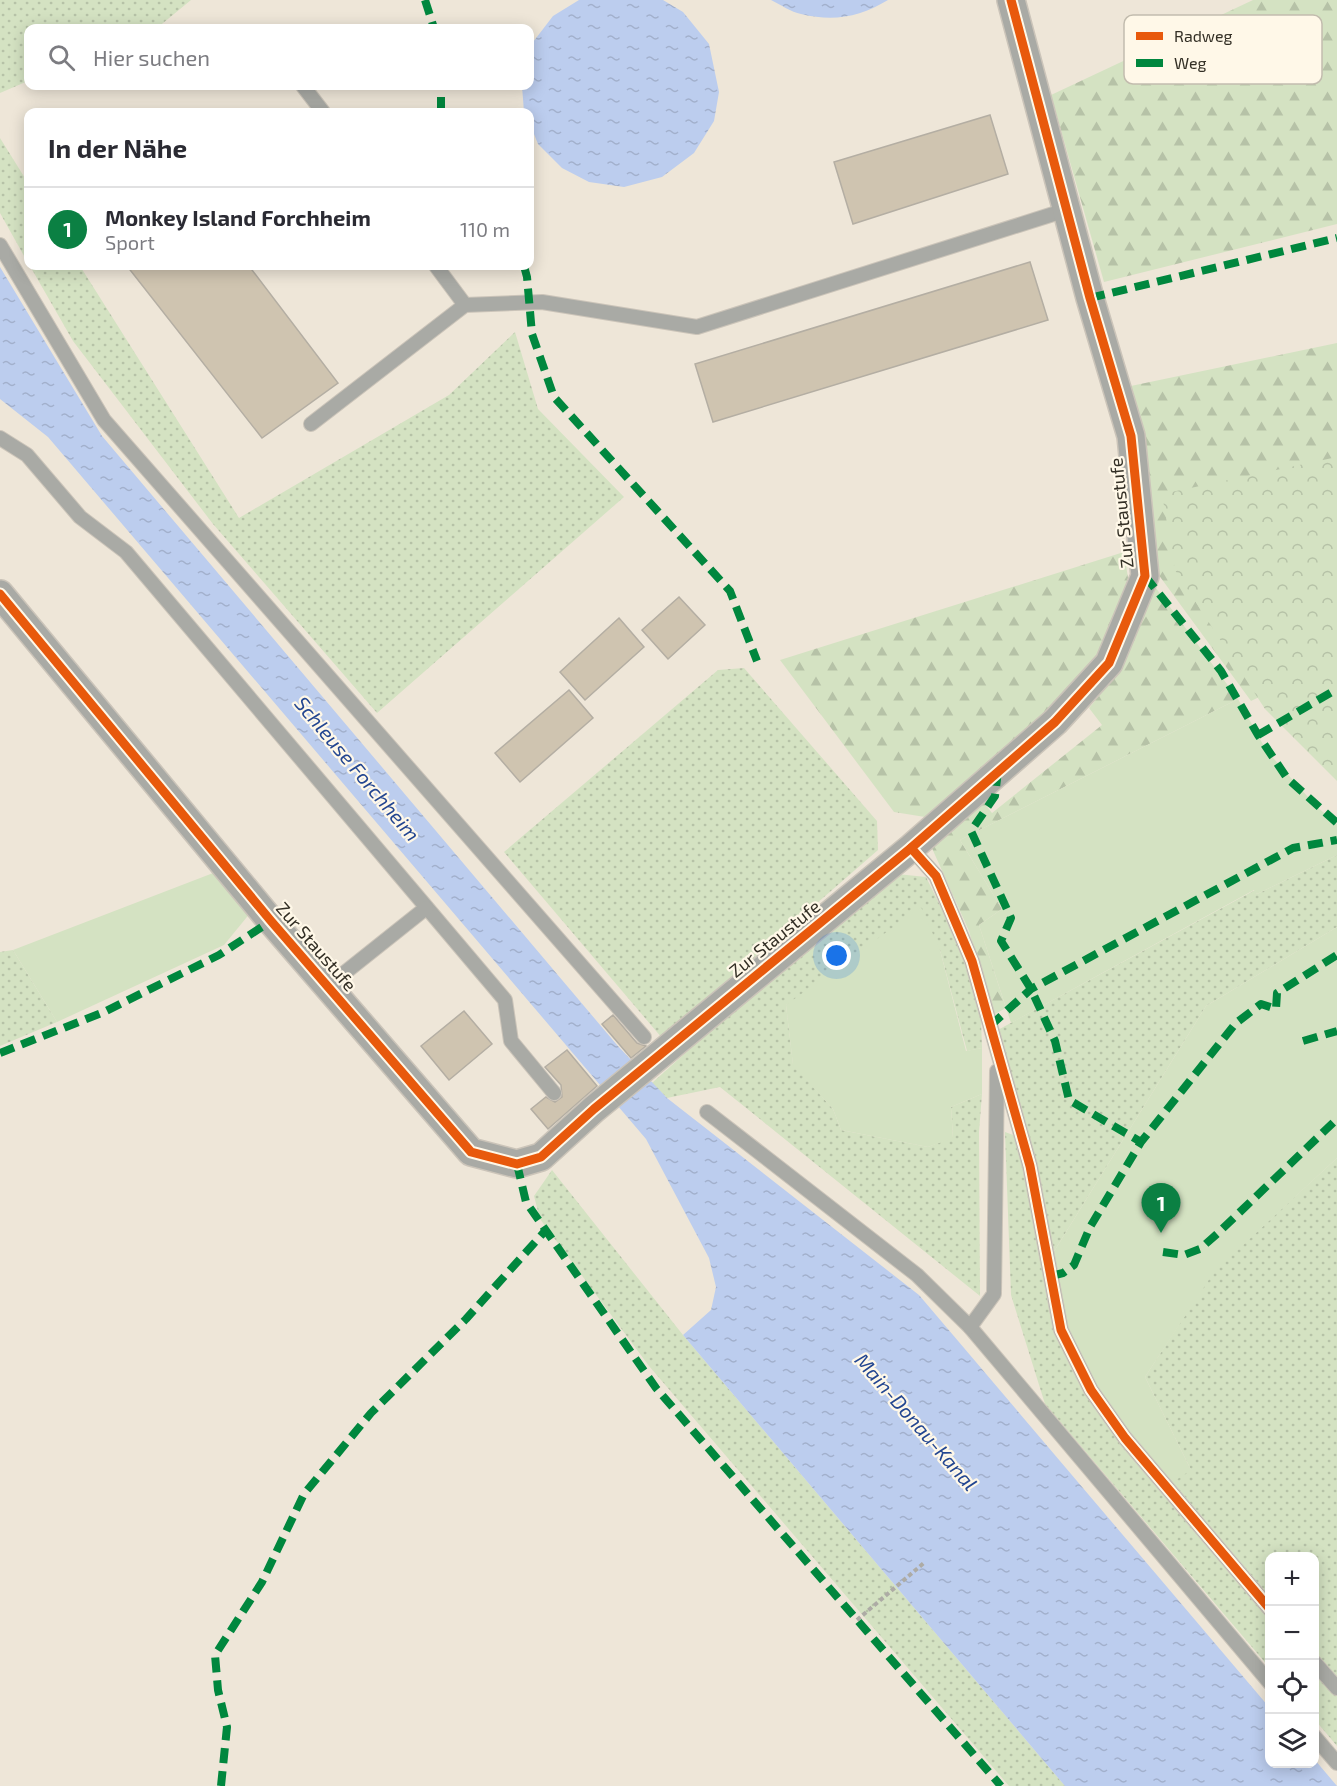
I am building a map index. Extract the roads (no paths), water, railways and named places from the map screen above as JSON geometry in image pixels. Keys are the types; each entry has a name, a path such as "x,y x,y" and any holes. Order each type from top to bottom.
{"street":[{"name":"Zur Staustufe","path":"0,594 327,986 471,1152 517,1164 541,1157 594,1109 652,1046 911,848 1055,722 1110,663 1145,576 1131,436 1066,210 1011,0"}],"lane":[{"path":"306,90 320,108"},
{"path":"311,424 465,305 542,302 697,327 1066,210"},
{"path":"0,245 104,420 652,1046"},
{"path":"439,270 465,305"},
{"path":"0,438 27,455 80,517 126,552 505,1000 511,1041 554,1094"},
{"path":"911,848 936,876 968,951 1030,1166 1061,1330 1091,1390 1125,1438 1266,1606"},
{"path":"327,986 426,908"},
{"path":"969,1327 994,1294 998,1054"},
{"path":"707,1112 917,1275 969,1327 1265,1678"},
{"path":"1319,1668 1337,1688"},
{"path":"1319,1742 1337,1763"}],"water":[{"path":"579,0 663,0 683,12 709,44 719,92 714,121 694,153 662,177 624,187 589,182 562,168 538,144 534,134 534,108 524,108 522,90 534,90 534,41 553,16"},
{"path":"771,0 888,0 857,14 825,18 797,13"},
{"path":"0,267 102,436 617,1045 667,1098 919,1295 1265,1702 1265,1768 1319,1768 1319,1765 1337,1786 1065,1786 683,1335 711,1310 716,1287 709,1258 646,1139 48,437 0,399"}],"place":[{"name":"Monkey Island Forchheim","path":"1161,1233"}],"water label":[{"name":"Schleuse Forchheim","path":"357,769"},
{"name":"Main-Donau-Kanal","path":"916,1422"}]}
